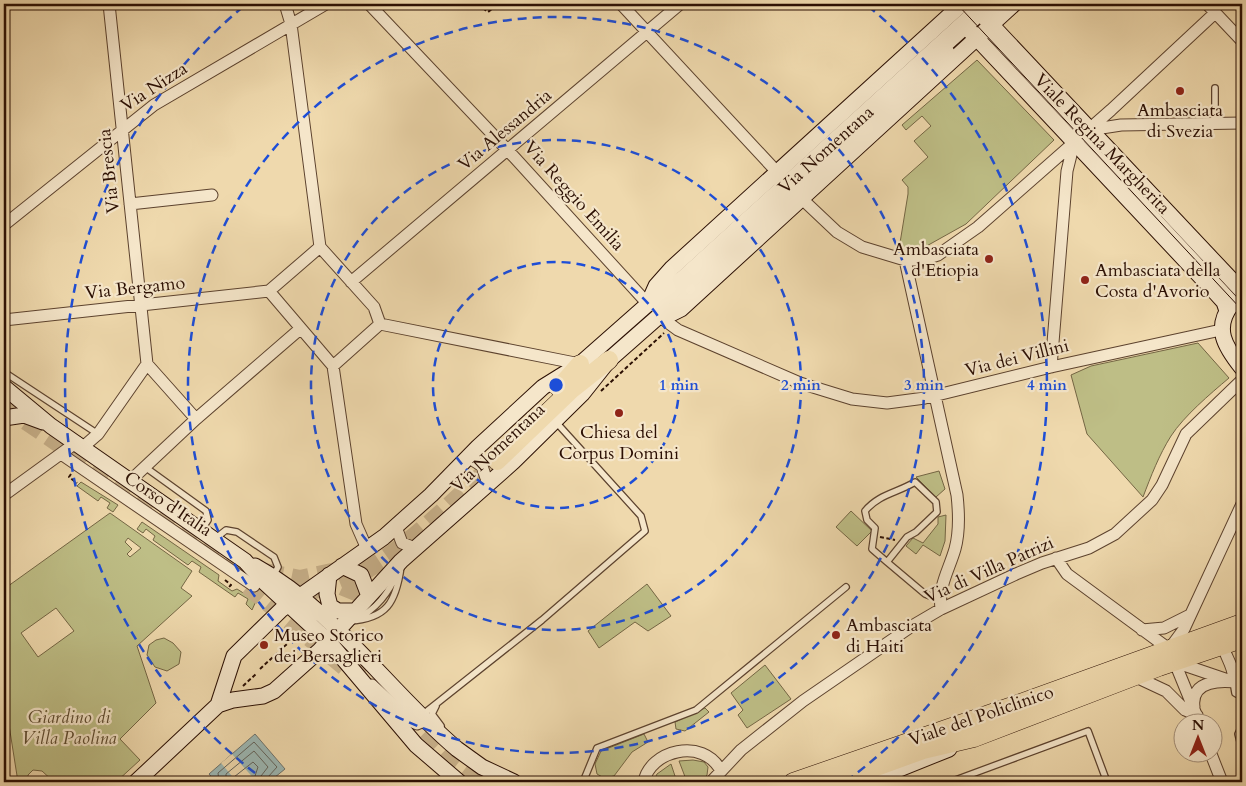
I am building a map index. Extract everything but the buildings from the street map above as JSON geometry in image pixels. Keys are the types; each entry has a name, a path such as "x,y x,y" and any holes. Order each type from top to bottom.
{"main road":[{"name":"Via Nomentana","path":"218,705 234,656 275,615 293,599 390,532 543,386 580,364 648,304 659,282 777,172 971,15 1014,4"},
{"name":"Via Nomentana","path":"218,705 233,700 268,694 310,659 343,626 401,561 488,484 591,385 609,360 659,316 671,314 680,309 801,198 971,15"},
{"name":"Via Nomentana","path":"648,304 663,300 971,15"},
{"name":"Viale Regina Margherita","path":"971,15 1238,301"},
{"name":"Viale Regina Margherita","path":"971,15 1082,136 1224,302 1238,301"},
{"path":"659,316 663,300"},
{"path":"1238,301 1221,330 1226,346 1242,368"},
{"path":"580,364 556,392 493,457 609,360"},
{"name":"Corso d'Italia","path":"4,387 51,426 245,561 264,582 293,599"},
{"name":"Corso d'Italia","path":"4,418 24,415 51,426"},
{"path":"245,561 273,576 293,599 343,626 353,647 424,718 456,749 501,780"},
{"name":"Corso d'Italia","path":"245,561 254,586 270,601 275,615"},
{"path":"369,596 361,575 336,571 326,594 330,606 338,610 356,671 409,738 459,782"},
{"path":"1172,656 1220,639 1242,624"},
{"path":"1220,639 1242,640"},
{"name":"Viale del Policlinico","path":"867,782 1134,676 1172,656"},
{"name":"Viale del Policlinico","path":"793,782 1172,656"},
{"path":"136,782 218,705"},
{"path":"835,782 923,750 974,738"}],"street":[{"name":"Via Brescia","path":"109,4 147,364"},
{"path":"285,4 291,24 320,247 374,308 380,324"},
{"name":"Via Nizza","path":"4,225 9,219 154,105 326,4"},
{"name":"Via Reggio Emilia","path":"369,4 509,151 648,304"},
{"path":"621,4 777,172"},
{"name":"Via Alessandria","path":"351,282 509,151 680,4"},
{"path":"1207,4 1242,41"},
{"path":"801,198 845,238 869,250 905,260 916,261 933,257 955,245 978,227 1052,160 1112,110 1215,13"},
{"path":"1112,110 1121,125"},
{"path":"1051,368 1069,156 1082,136 1121,125 1242,123"},
{"path":"130,204 212,195"},
{"path":"320,247 269,291 333,366 356,524 367,549"},
{"path":"905,260 953,474 959,514 955,550 942,586 941,604"},
{"name":"Via Bergamo","path":"4,320 269,291"},
{"name":"Via dei Villini","path":"659,316 684,332 793,380 828,393 880,403 905,402 934,396 1221,330"},
{"path":"380,324 580,364"},
{"path":"333,366 380,324"},
{"path":"130,480 196,419 300,329"},
{"path":"4,495 61,454 98,434 147,364 196,419"},
{"name":"Via di Villa Patrizi","path":"711,782 742,750 803,701 941,604 1056,558 1098,544 1115,534 1143,510 1162,485 1186,434 1242,380"},
{"name":"Corso d'Italia","path":"61,454 254,586"},
{"path":"468,457 482,466 488,484"},
{"path":"1196,714 1172,656 1242,504"},
{"path":"390,532 402,543 415,548"},
{"path":"1056,558 1067,574 1142,630 1172,656 1239,680"},
{"path":"1142,630 1164,628 1190,615"},
{"path":"1220,639 1226,660 1239,680"},
{"path":"356,671 412,722 418,724 424,718"},
{"path":"1134,676 1166,691 1191,714"},
{"path":"1197,714 1194,701 1199,688 1210,682 1239,680"},
{"path":"644,782 647,772 654,764 672,754 688,750 708,755 721,771"},
{"path":"1215,764 1222,782"}],"lane":[{"name":"Via Nomentana","path":"648,304 971,15 1001,4"},
{"name":"Via Nomentana","path":"659,316 971,15"},
{"path":"1215,88 1215,124"},
{"path":"4,372 98,434"},
{"path":"424,718 437,704 542,620 645,531 640,516 554,421"},
{"name":"Corso d'Italia","path":"144,467 206,511 208,520 201,531"},
{"path":"887,562 905,539 937,512 936,502 915,482 894,493 888,492 864,511 867,520 875,528 876,536 872,549 887,562 925,594 941,604"},
{"name":"Corso d'Italia","path":"214,540 226,530 237,532 276,559 278,567 273,576"},
{"path":"343,626 372,618 386,610 398,582 401,561"},
{"path":"343,626 370,612 390,586 401,561"},
{"path":"583,782 597,748 696,710 846,587"},
{"path":"1220,639 1242,634"},
{"path":"1239,680 1235,693 1242,697"},
{"path":"437,704 432,714 447,734 479,765"},
{"path":"1242,726 1238,734 1242,749"},
{"path":"950,782 1088,732 1107,782"}],"path":[{"path":"490,4 484,9 488,12 498,4"},
{"path":"73,472 69,477 78,483"},
{"path":"876,536 891,541 905,539"},
{"path":"225,580 231,585 229,587"},
{"path":"260,669 288,643"},
{"path":"243,686 257,673"}],"green space":[{"path":"977,60 1054,140 966,224 923,248 899,249 908,194 908,187 902,180 928,157 914,141 931,126 922,116 906,130 902,125"},
{"path":"1198,343 1229,378 1176,428 1159,458 1143,497 1087,434 1071,375 1091,366"},
{"path":"939,471 945,489 936,497 916,477"},
{"path":"81,482 118,505 113,512 107,508 110,503 101,497 98,501 77,486"},
{"path":"851,511 872,531 857,546 836,527"},
{"name":"Giardino di Villa Paolina","path":"110,513 192,571 181,588 192,596 137,646 156,703 120,739 140,760 116,782 54,782 42,771 33,770 28,775 28,782 18,782 6,706 4,707 4,589","holes":["128,538 141,548 130,557 127,554 132,549 125,542","56,608 74,631 38,657 21,633"]},
{"path":"946,515 945,541 940,556 923,545 916,554 906,546 913,538 923,543 938,524 938,517"},
{"path":"142,522 219,575 218,581 232,591 237,589 256,601 252,610 246,604 248,599 238,593 235,597 199,572 201,567 192,561 188,565 153,540 155,536 146,529 143,533 137,529"},
{"path":"647,584 671,616 648,631 635,622 599,648 588,631"},
{"path":"164,638 173,643 181,652 179,664 167,671 155,667 147,655 149,645 156,640"},
{"path":"765,665 791,699 747,728 738,715 743,710 731,693"},
{"path":"705,708 709,712 685,731 676,729 675,722"},
{"path":"644,734 648,742 632,752 614,776 604,778 597,774 595,764 601,751"},
{"path":"693,760 704,762 708,767 707,775 701,782 687,782 679,761"},
{"path":"671,764 677,782 653,782 657,774"}],"water":[{"path":"255,734 285,769 269,782 216,782 209,774"}],"pier":[{"path":"232,754 257,782 237,782 221,763"}],"tunnel":[{"path":"4,406 233,563 264,589"},
{"path":"314,590 338,584 363,572 387,557 435,518 497,461"},
{"path":"265,572 300,579 337,571"},
{"path":"360,675 347,649 342,624 343,611 347,599 362,573"},
{"path":"248,586 347,669"},
{"path":"407,712 450,754 487,782"}],"tram line":[{"path":"957,4 1242,310"}],"place":[{"name":"Ambasciata di Svezia","path":"1180,91"},
{"name":"Ambasciata d'Etiopia","path":"989,259"},
{"name":"Ambasciata della Costa d'Avorio","path":"1085,280"},
{"name":"Chiesa del Corpus Domini","path":"619,413"},
{"name":"Ambasciata di Haiti","path":"836,635"},
{"name":"Museo Storico dei Bersaglieri","path":"264,645"}]}
